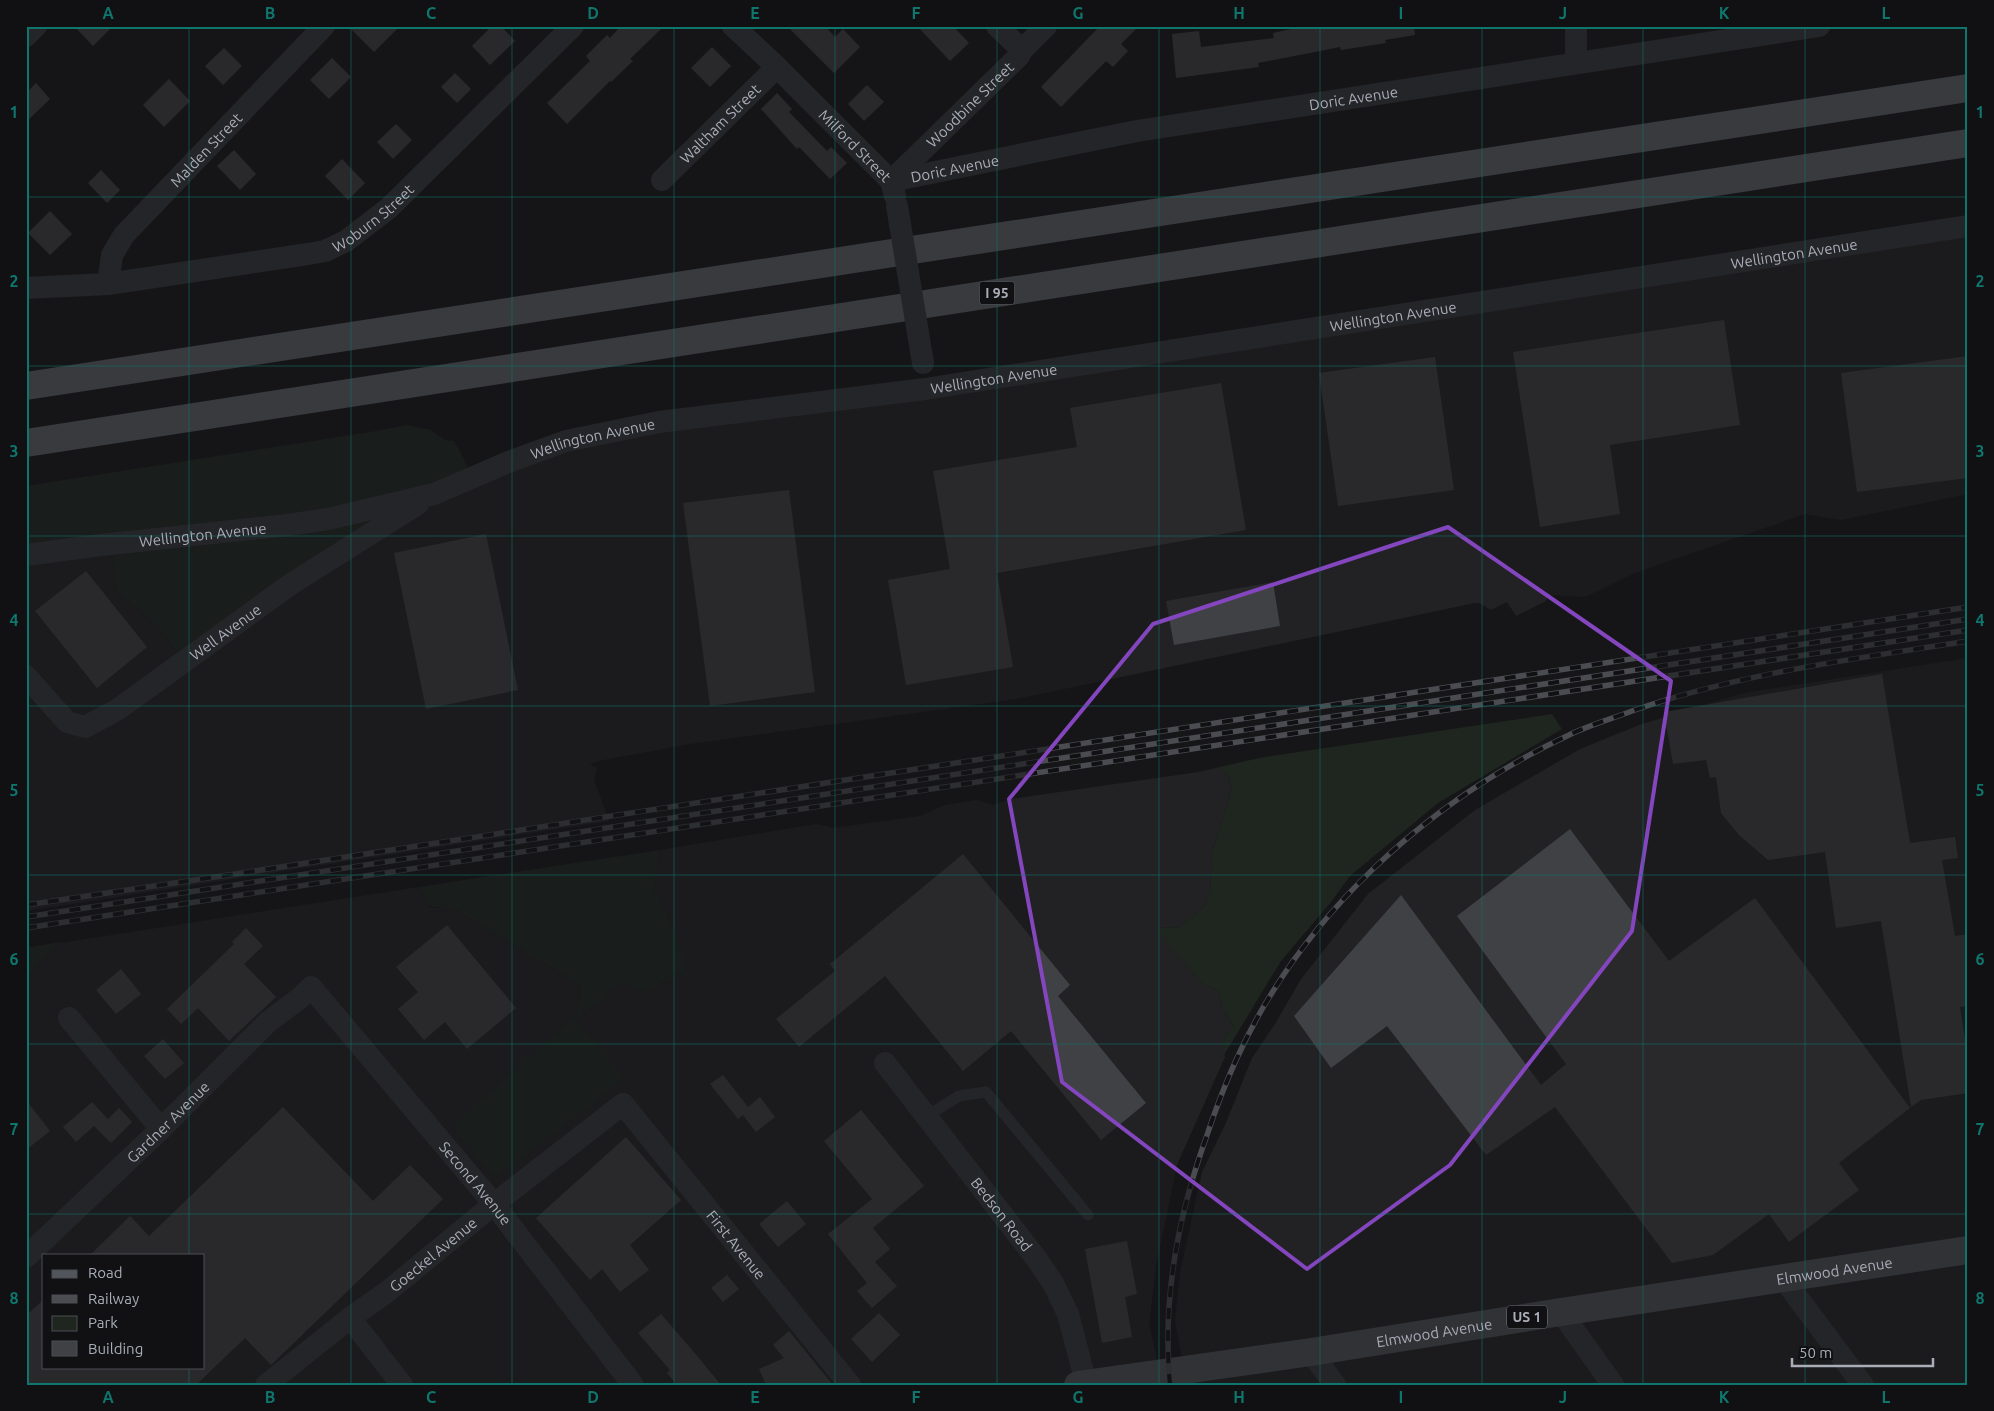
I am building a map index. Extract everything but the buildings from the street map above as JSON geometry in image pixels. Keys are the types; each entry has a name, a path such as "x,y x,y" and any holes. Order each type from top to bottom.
{"highway":[{"path":"26,386 1968,88"},
{"name":"I 95","path":"26,443 1968,143"}],"main road":[{"name":"Elmwood Avenue","path":"1082,1384 1311,1352 1968,1250"}],"street":[{"path":"26,36 36,26"},
{"name":"Malden Street","path":"108,284 112,255 124,234 324,26"},
{"name":"Woburn Street","path":"26,288 108,284 325,251 346,241 388,208 573,26"},
{"name":"Milford Street","path":"733,26 777,67 891,182 897,206 926,389"},
{"path":"997,26 1022,50"},
{"name":"Woodbine Street","path":"891,182 1019,56 1022,50 1046,26"},
{"path":"1576,26 1576,62"},
{"name":"Doric Avenue","path":"891,182 1137,131 1819,26"},
{"name":"Waltham Street","path":"662,180 777,67"},
{"name":"Wellington Avenue","path":"26,556 101,545 312,521 434,494 506,463 566,441 659,422 926,389 1968,226"},
{"name":"Well Avenue","path":"26,676 67,722 85,727 117,710 291,584 434,494"},
{"name":"Gardner Avenue","path":"30,1246 160,1129 268,1022 311,988"},
{"name":"Second Avenue","path":"311,988 494,1204 633,1385"},
{"path":"69,1018 160,1129"},
{"name":"Bedson Road","path":"885,1063 1036,1258 1053,1283 1068,1314 1082,1384"},
{"name":"Goeckel Avenue","path":"266,1385 350,1318 387,1292 494,1204 623,1104"},
{"name":"First Avenue","path":"623,1104 850,1385"},
{"path":"1783,1278 1863,1385"},
{"path":"1561,1312 1613,1385"},
{"path":"350,1318 402,1385"},
{"path":"1311,1352 1335,1385"}],"lane":[{"path":"927,1116 959,1096 986,1092 1088,1215"}],"highlighted area":[{"path":"1448,527 1671,681 1632,931 1450,1165 1307,1269 1062,1082 1009,799 1153,624"}],"shaded area":[{"path":"1968,227 1968,494 1841,520 1805,514 1637,572 1585,597 1549,595 1546,601 1516,616 1507,602 1491,610 1479,603 1475,603 1016,699 690,744 598,761 590,764 597,768 594,780 609,821 26,911 26,555 110,545 117,591 157,626 179,654 391,513 569,443"},
{"path":"1968,658 1968,1385 1175,1385 1183,1364 1175,1321 1180,1273 1202,1172 1225,1125 1252,1058 1275,1024 1301,979 1368,894 1475,810 1580,749 1639,725 1744,693"},
{"path":"1220,767 1229,777 1232,789 1212,852 1210,893 1204,907 1179,927 1157,928 1201,983 1218,991 1223,1009 1234,1026 1222,1041 1225,1057 1177,1165 1156,1266 1149,1324 1159,1368 1149,1385 26,1385 26,981 41,960 61,943 419,887 430,907 450,906 580,985 582,991 576,1021 595,1004 604,1000 609,992 627,982 644,993 677,974 687,977 678,939 654,888 660,850 817,824 833,828 920,816 945,805 976,800 993,805 1010,799 1198,772"}],"green space":[{"path":"406,425 431,430 445,440 454,441 472,475 179,654 157,626 117,591 110,545 26,555 26,486"},
{"path":"1552,714 1562,729 1438,803 1350,876 1331,902 1281,961 1224,1055 1222,1041 1234,1026 1223,1009 1218,991 1201,983 1156,928 1179,927 1204,907 1210,893 1212,852 1232,789 1229,777 1220,767 1259,758"},
{"path":"660,850 654,888 678,939 688,977 677,974 644,993 626,983 609,992 604,1000 595,1004 577,1020 624,1079 496,1178 452,1126 574,1017 576,1018 582,991 580,985 450,906 433,907 427,902 419,887"},
{"path":"60,942 41,960 26,981 26,948"}],"railway":[{"path":"26,905 1968,607"},
{"path":"26,917 1968,619"},
{"path":"26,928 1968,630"},
{"path":"1170,1385 1168,1322 1174,1259 1187,1198 1224,1088 1264,1006 1296,956 1333,910 1375,868 1419,828 1467,793 1517,762 1592,725 1673,698 1756,677 1840,661 1968,641"}]}
